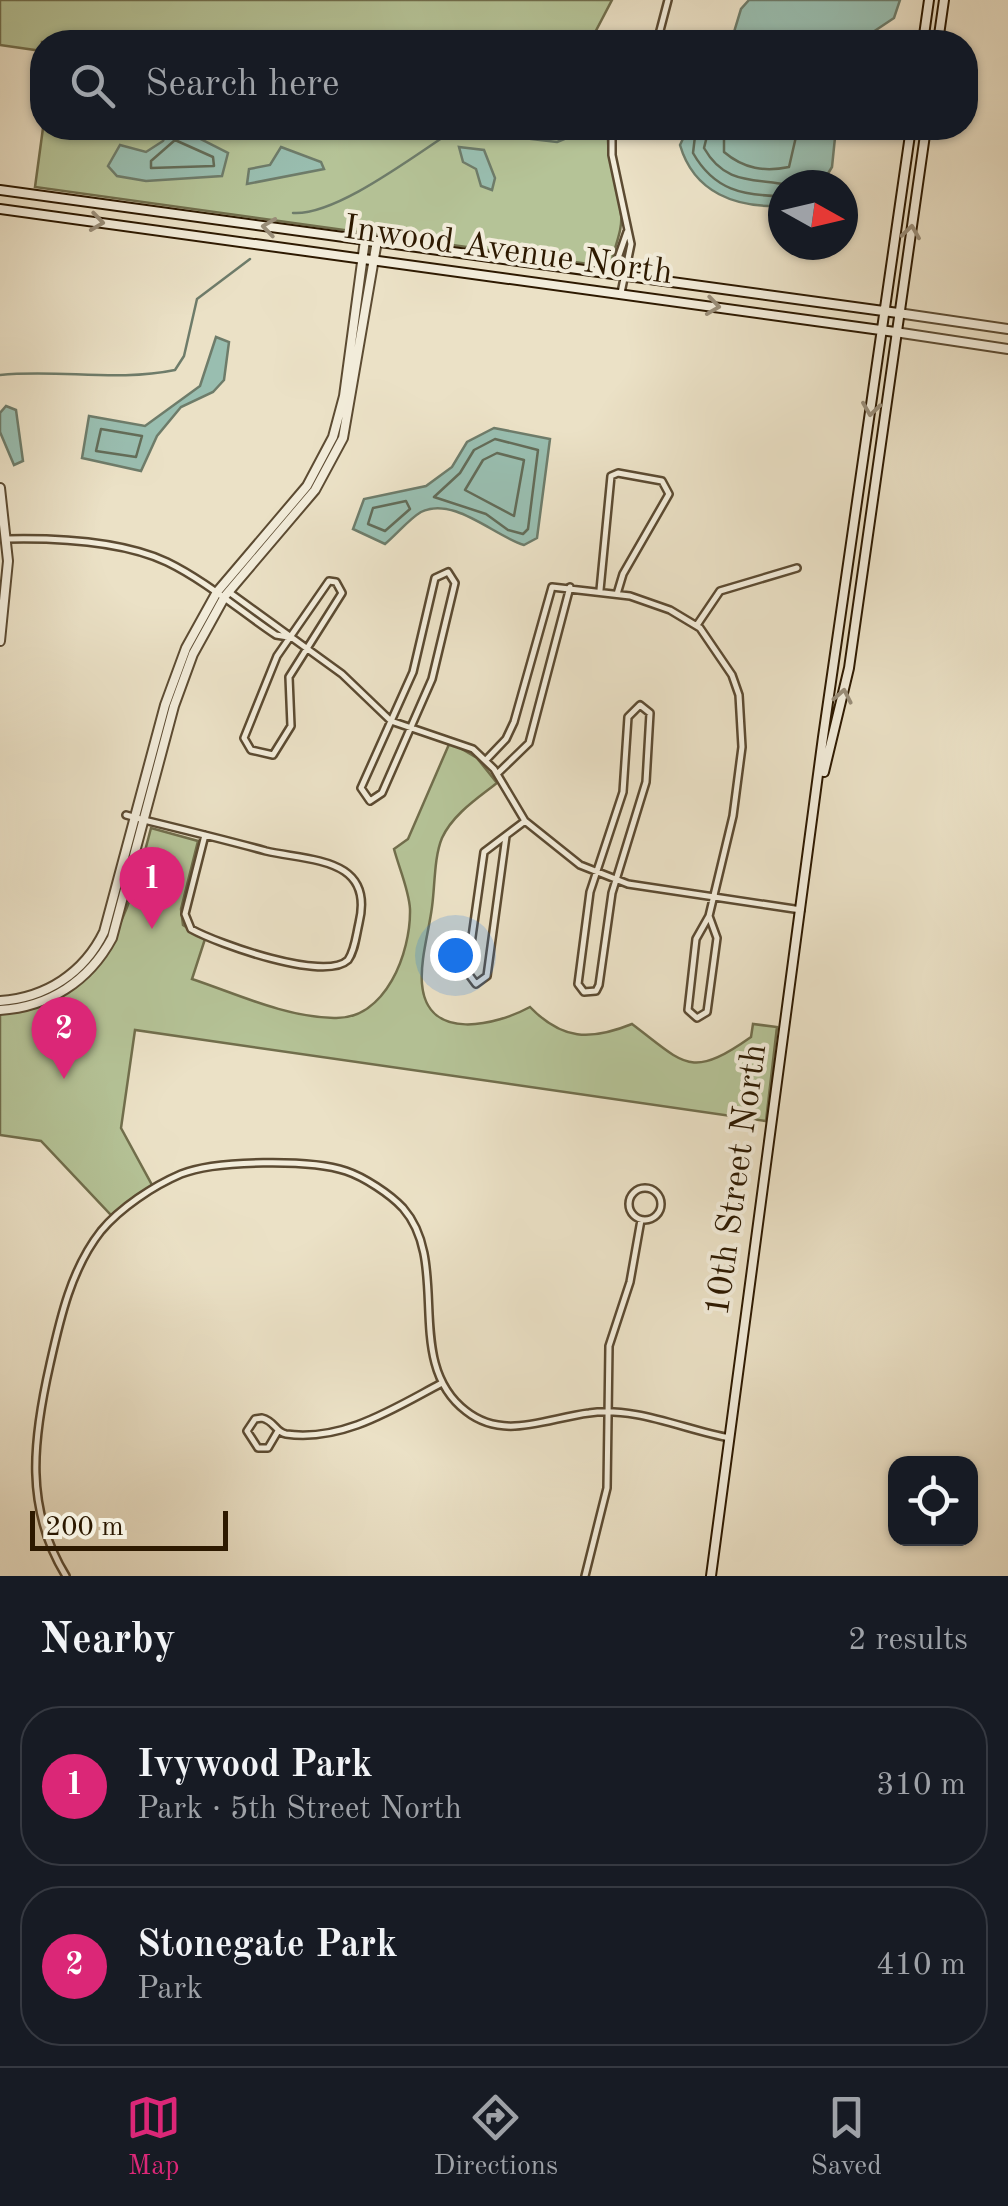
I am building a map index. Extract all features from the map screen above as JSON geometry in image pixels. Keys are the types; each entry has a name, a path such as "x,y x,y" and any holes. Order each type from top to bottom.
{"main road":[{"path":"925,30 929,0"},
{"path":"940,30 944,0"},
{"name":"10th Street North","path":"711,1576 909,140"},
{"name":"10th Street North","path":"819,791 849,668 924,140"},
{"name":"Inwood Avenue North","path":"0,190 1008,329"},
{"name":"Inwood Avenue North","path":"0,209 1008,349"},
{"path":"222,594 251,546 300,494 330,446 344,396 366,240"},
{"path":"0,1001 24,998 56,985 93,951 108,922 169,691 192,634 222,594 315,490 338,449 353,400 377,241"},
{"path":"0,488 7,539 0,642"},
{"path":"0,1010 54,997 99,959 119,919 135,818"}],"street":[{"path":"660,30 668,0"},
{"path":"612,140 631,244 620,294"},
{"path":"623,274 618,258 627,232"},
{"path":"600,590 611,476 618,473 662,481 668,494 623,574 617,594"},
{"path":"7,539 55,540 146,554 282,627 288,637 342,674 391,721 448,737 486,760 525,821 567,858 596,873 712,898 801,910"},
{"path":"697,625 720,591 797,568"},
{"path":"448,572 455,583 441,644 411,729 378,798 366,799 361,788 415,666 435,578 448,572"},
{"path":"336,582 342,592 338,604 306,649 290,678 289,732 273,755 250,750 244,738 249,720 288,637 323,586 336,582"},
{"path":"486,760 506,739 514,722 548,592 556,586 600,590 649,601 697,625 732,676 743,719 733,816 709,916 696,939 688,1010 697,1018 707,1012 716,947 709,916"},
{"path":"497,774 529,743 570,587"},
{"path":"640,705 650,713 648,770 637,820 616,880 600,985 596,991 584,992 578,984 596,873 623,792 628,716 640,705"},
{"path":"135,818 204,835 275,853 312,856 349,876 357,884 363,907 348,960 332,970 308,968 191,929 185,914 204,835"},
{"path":"506,836 487,976 476,984 467,972 482,857 486,848 525,821"},
{"path":"66,1576 49,1550 39,1516 33,1455 66,1300 103,1228 140,1197 182,1173 292,1164 345,1170 404,1209 420,1245 432,1364 440,1384 466,1412 495,1427 609,1413 633,1414 730,1438"},
{"path":"646,1187 659,1196 661,1206 656,1216 641,1220 630,1212 628,1202 632,1193 646,1187"},
{"path":"586,1576 607,1488 610,1346 630,1282 641,1220"},
{"path":"278,1431 319,1435 350,1428 440,1384"},
{"path":"262,1418 270,1419 278,1431 276,1441 258,1448 246,1431 249,1424 262,1418"}],"shaded area":[{"path":"0,0 612,0 596,30 30,30 30,49 0,45"},
{"path":"41,140 609,140 621,225 612,260 603,266 35,187"},
{"path":"450,742 477,758 497,783 459,814 439,846 422,975 427,1003 436,1015 450,1022 483,1023 530,1007 554,1026 590,1035 632,1024 688,1062 714,1059 731,1050 751,1037 753,1024 777,1027 766,1121 135,1030 121,1128 152,1185 111,1215 41,1141 0,1135 0,1013 35,1008 64,995 87,975 121,922 151,828 198,841 181,909 183,925 205,939 192,979 297,1014 334,1018 352,1016 368,1008 392,980 409,926 408,894 394,849 408,839"}],"water":[{"path":"749,0 900,0 894,18 876,30 735,30 741,9"},
{"path":"203,140 228,153 222,176 146,181 117,176 108,166 120,145 146,152 163,141"},
{"path":"682,140 835,140 830,170 768,170 768,206 719,194 695,175 680,145"},
{"path":"281,147 321,162 324,169 247,184 249,169 270,165"},
{"path":"459,147 484,150 495,178 492,190 481,186 476,169 463,162"},
{"path":"216,337 229,342 224,380 213,392 181,407 157,436 141,471 82,458 89,416 145,426 200,386"},
{"path":"6,406 16,410 23,461 14,465 0,432 0,413"},
{"path":"494,428 550,439 537,538 524,545 460,513 434,508 416,515 385,544 353,529 364,499 426,486 452,467 467,442"}],"waterway":[{"path":"293,213 311,211 353,195 439,140"},
{"path":"540,140 562,140"},
{"path":"0,375 131,375 175,370 184,356 197,299 250,259"}],"place":[{"name":"Ivywood Park","path":"152,929"},
{"name":"Stonegate Park","path":"64,1079"}]}
